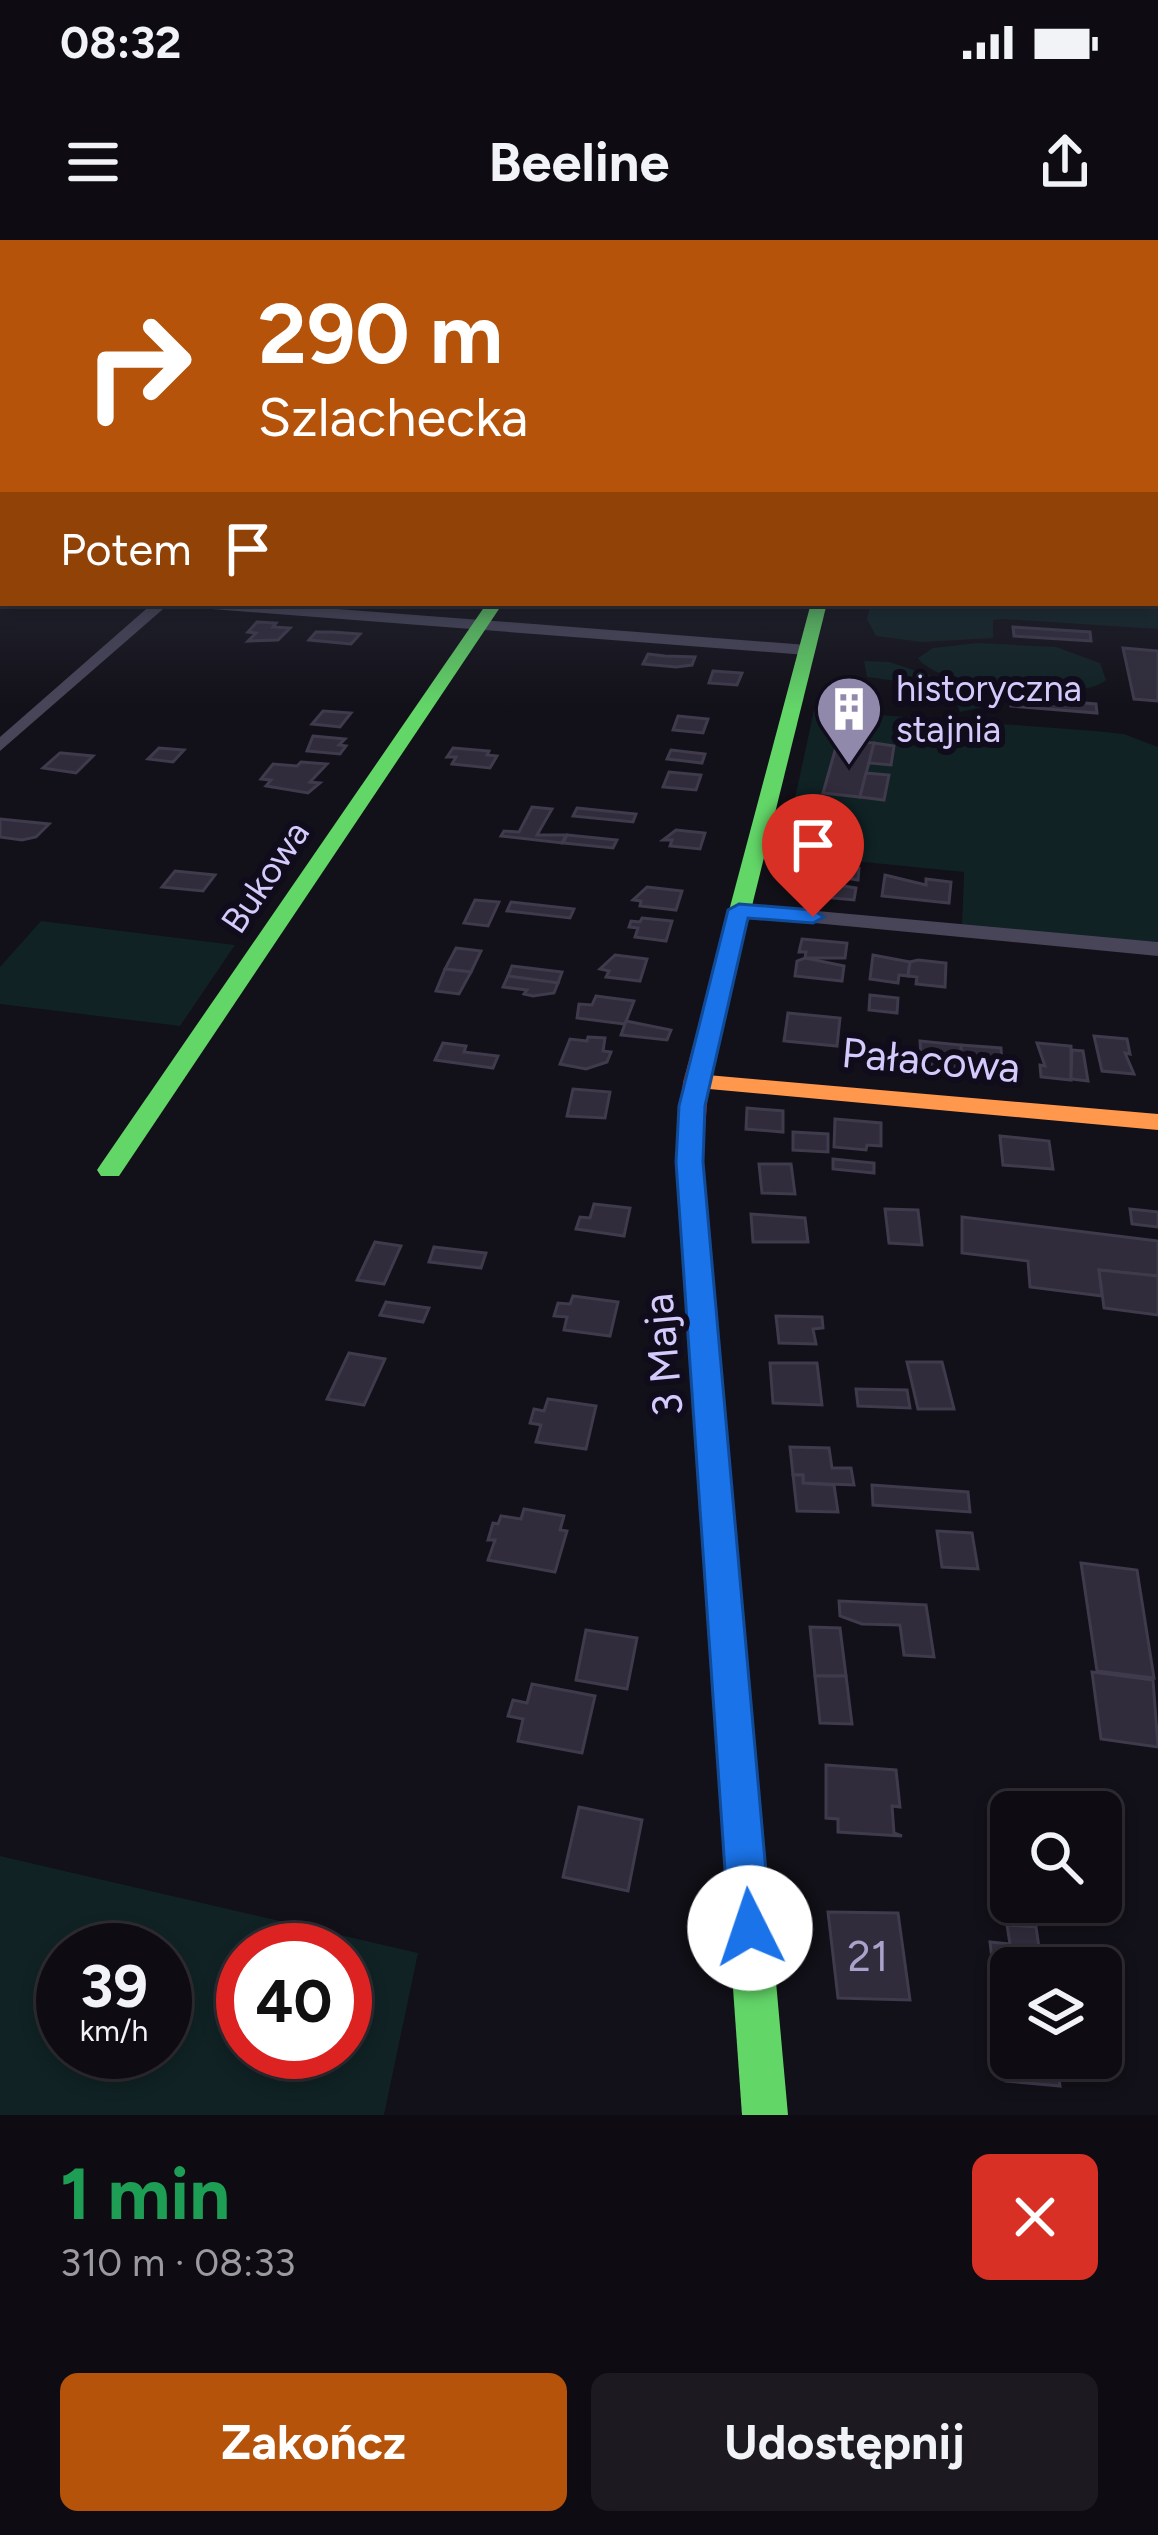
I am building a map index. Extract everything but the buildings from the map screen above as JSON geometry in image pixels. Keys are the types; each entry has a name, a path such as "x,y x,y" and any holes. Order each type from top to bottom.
{"street":[{"path":"0,746 159,606"},
{"path":"278,606 488,614 807,650"},
{"name":"3 Maja","path":"765,2115 689,1162 696,1082 818,606"},
{"name":"Bukowa","path":"110,1170 488,614"},
{"path":"739,910 1158,949"},
{"name":"Pałacowa","path":"696,1082 1158,1122"}],"shaded area":[{"path":"870,606 1158,606 1158,629 1003,619 993,620 993,638 921,642 876,636 867,619"},
{"path":"977,643 1056,647 1100,663 1106,680 1069,691 1009,689 951,677 918,658 933,648"},
{"path":"864,661 890,662 974,691 981,694 983,707 960,712 958,706 910,683 867,677"},
{"path":"814,710 1124,734 1158,747 1158,942 962,927 964,872 783,854"},
{"path":"41,921 235,945 180,1026 0,1004 0,967"},
{"path":"0,1856 289,1923 216,1923 216,2079 372,2079 372,1942 418,1953 384,2115 0,2115"}],"traffic: fast":[{"path":"110,1170 493,606"},
{"path":"710,1027 818,606"},
{"path":"723,1593 765,2115"}],"traffic: slow":[{"path":"696,1082 1158,1122"}],"traffic: jam":[{"path":"710,1027 696,1082 689,1162 723,1593"}],"place":[{"name":"historyczna stajnia","path":"849,768"}],"route":[{"path":"750,1928 689,1162 692,1106 739,910 813,917"}]}
